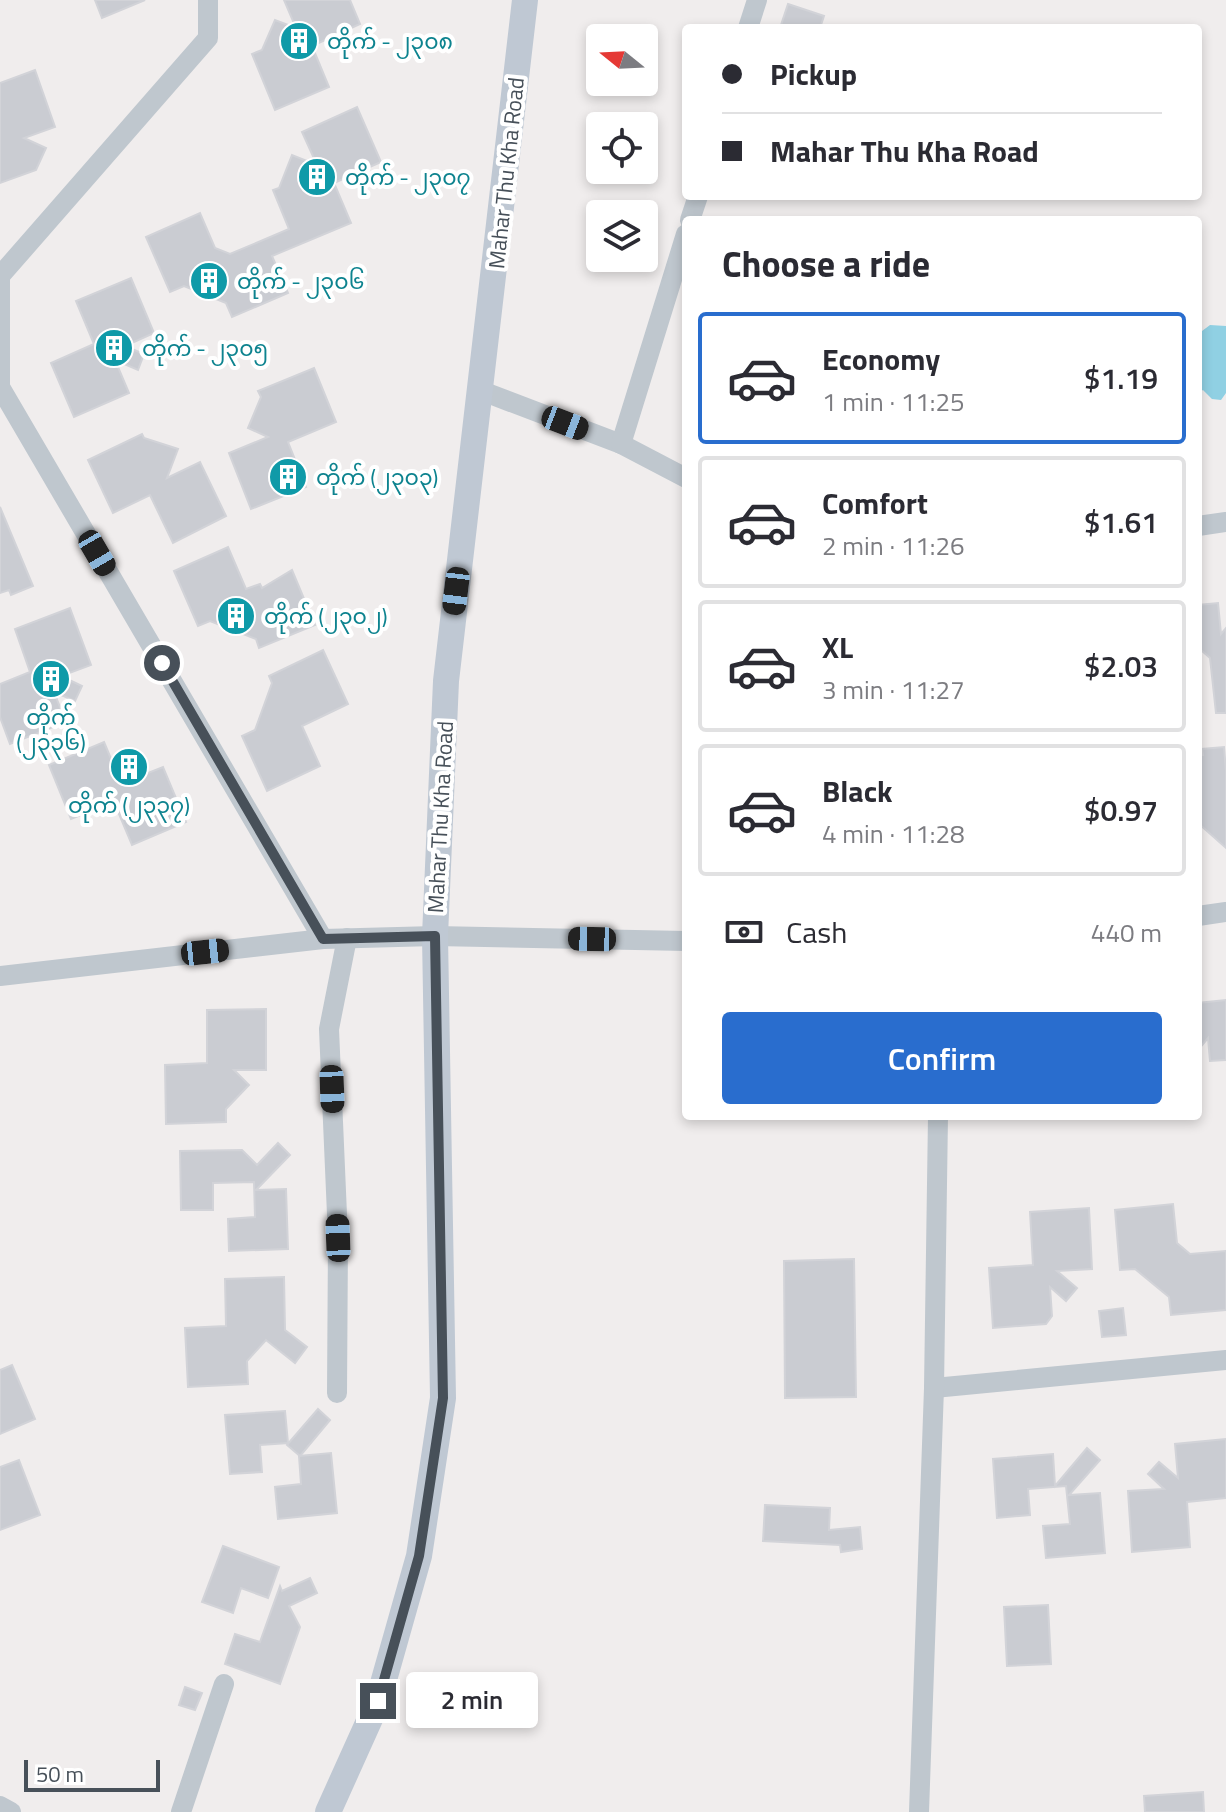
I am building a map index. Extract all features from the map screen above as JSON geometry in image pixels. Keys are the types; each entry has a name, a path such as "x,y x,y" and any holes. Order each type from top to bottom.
{"main road":[{"name":"Mahar Thu Kha Road","path":"328,1812 378,1701 415,1570 443,1398 435,936 446,681 525,0"}],"street":[{"path":"208,0 208,38 0,276 0,387 323,939"},
{"path":"749,24 757,0"},
{"path":"621,444 682,247"},
{"path":"482,391 621,444 682,476"},
{"path":"1202,525 1226,522"},
{"path":"1202,915 1226,912"},
{"path":"0,976 323,939 435,936 682,941"},
{"path":"337,1393 338,1238 329,1029 347,938"},
{"path":"919,1812 934,1388 938,1120"},
{"path":"934,1388 1226,1360"},
{"path":"181,1812 224,1684"},
{"path":"0,1806 11,1812"}],"water":[{"path":"1210,325 1226,326 1226,393 1221,400 1212,399 1202,391 1202,331"}],"building":[{"path":"95,0 145,0 102,18"},
{"path":"284,0 350,0 360,24 312,46 329,87 275,110 252,54 262,50 275,20 296,28"},
{"path":"788,4 824,16 821,24 781,24"},
{"path":"35,70 55,127 24,138 46,148 36,170 0,183 0,83"},
{"path":"357,107 381,162 334,183 351,223 272,256 288,293 232,317 226,303 184,286 170,292 146,237 200,213 215,248 230,254 289,229 273,190 279,188 292,155 317,165 302,132"},
{"path":"131,278 154,333 125,346 144,354 138,370 115,360 129,393 74,417 51,363 94,344 76,301"},
{"path":"314,368 336,422 288,442 306,487 251,509 229,453 268,437 248,428 261,397 258,391"},
{"path":"142,434 144,438 178,449 167,478 200,462 226,516 173,543 150,495 113,513 88,460"},
{"path":"0,507 33,586 11,595 9,590 0,593"},
{"path":"228,547 246,589 260,584 262,588 292,570 315,625 259,648 256,639 210,621 198,626 174,571"},
{"path":"1218,603 1221,634 1226,628 1226,713 1216,713 1210,658 1202,651 1202,605"},
{"path":"70,608 91,665 61,676 82,686 75,701 54,692 66,722 10,744 0,717 0,684 30,672 15,629"},
{"path":"323,650 348,704 302,726 320,766 267,791 242,736 255,730 272,683 269,676"},
{"path":"104,742 117,773 127,750 142,757 133,779 163,767 186,822 132,845 114,802 71,819 49,765"},
{"path":"1224,747 1226,848 1202,827 1202,749"},
{"path":"1226,1000 1226,1060 1210,1061 1208,1038 1202,1045 1202,1003"},
{"path":"266,1009 266,1070 234,1070 249,1085 226,1109 226,1122 166,1124 165,1065 207,1063 207,1010"},
{"path":"278,1143 290,1155 256,1190 286,1189 288,1249 229,1251 228,1219 255,1217 254,1182 213,1183 213,1210 181,1210 180,1151 242,1150 257,1165"},
{"path":"1173,1204 1177,1243 1190,1254 1226,1251 1226,1310 1171,1315 1169,1297 1135,1269 1120,1270 1115,1210"},
{"path":"1089,1208 1092,1269 1057,1271 1077,1288 1066,1301 1050,1287 1052,1316 1046,1324 993,1328 989,1268 1033,1265 1030,1212"},
{"path":"854,1259 856,1397 785,1398 784,1261"},
{"path":"284,1277 285,1330 307,1347 295,1363 266,1340 247,1361 248,1384 188,1387 185,1328 226,1326 225,1279"},
{"path":"1123,1308 1126,1335 1102,1337 1099,1311"},
{"path":"12,1365 35,1419 0,1434 0,1370"},
{"path":"318,1409 330,1420 300,1456 287,1445"},
{"path":"285,1411 288,1443 260,1445 262,1472 230,1474 225,1415"},
{"path":"1226,1439 1226,1498 1187,1502 1190,1547 1132,1552 1128,1491 1164,1489 1148,1474 1159,1462 1178,1478 1175,1444"},
{"path":"1087,1448 1100,1460 1069,1495 1100,1493 1105,1553 1046,1558 1043,1526 1070,1524 1066,1486 1028,1489 1030,1515 997,1518 993,1459 1053,1454 1055,1486"},
{"path":"331,1453 337,1513 278,1519 275,1487 301,1484 299,1456"},
{"path":"19,1460 40,1515 0,1530 0,1467"},
{"path":"765,1505 830,1508 829,1530 860,1527 862,1549 841,1552 840,1545 763,1541"},
{"path":"223,1546 279,1567 268,1598 241,1588 233,1613 202,1602"},
{"path":"310,1578 317,1593 289,1606 300,1627 280,1684 225,1664 235,1634 260,1642 280,1586 282,1591"},
{"path":"1048,1605 1051,1664 1007,1666 1004,1607"},
{"path":"185,1687 202,1693 195,1710 179,1705"},
{"path":"1203,1792 1204,1812 1145,1812 1144,1796"}],"place":[{"name":"တိုက် - ၂၃၀၈","path":"299,41"},
{"name":"တိုက် - ၂၃၀၇","path":"317,177"},
{"name":"တိုက် - ၂၃၀၆","path":"209,281"},
{"name":"တိုက် - ၂၃၀၅","path":"114,348"},
{"name":"တိုက် (၂၃၀၃)","path":"288,477"},
{"name":"တိုက် (၂၃၀၂)","path":"236,616"},
{"name":"တိုက် (၂၃၃၆)","path":"51,679"},
{"name":"တိုက် (၂၃၃၇)","path":"129,767"}],"route":[{"path":"162,663 323,939 435,936 443,1398 419,1556 378,1701"}]}
